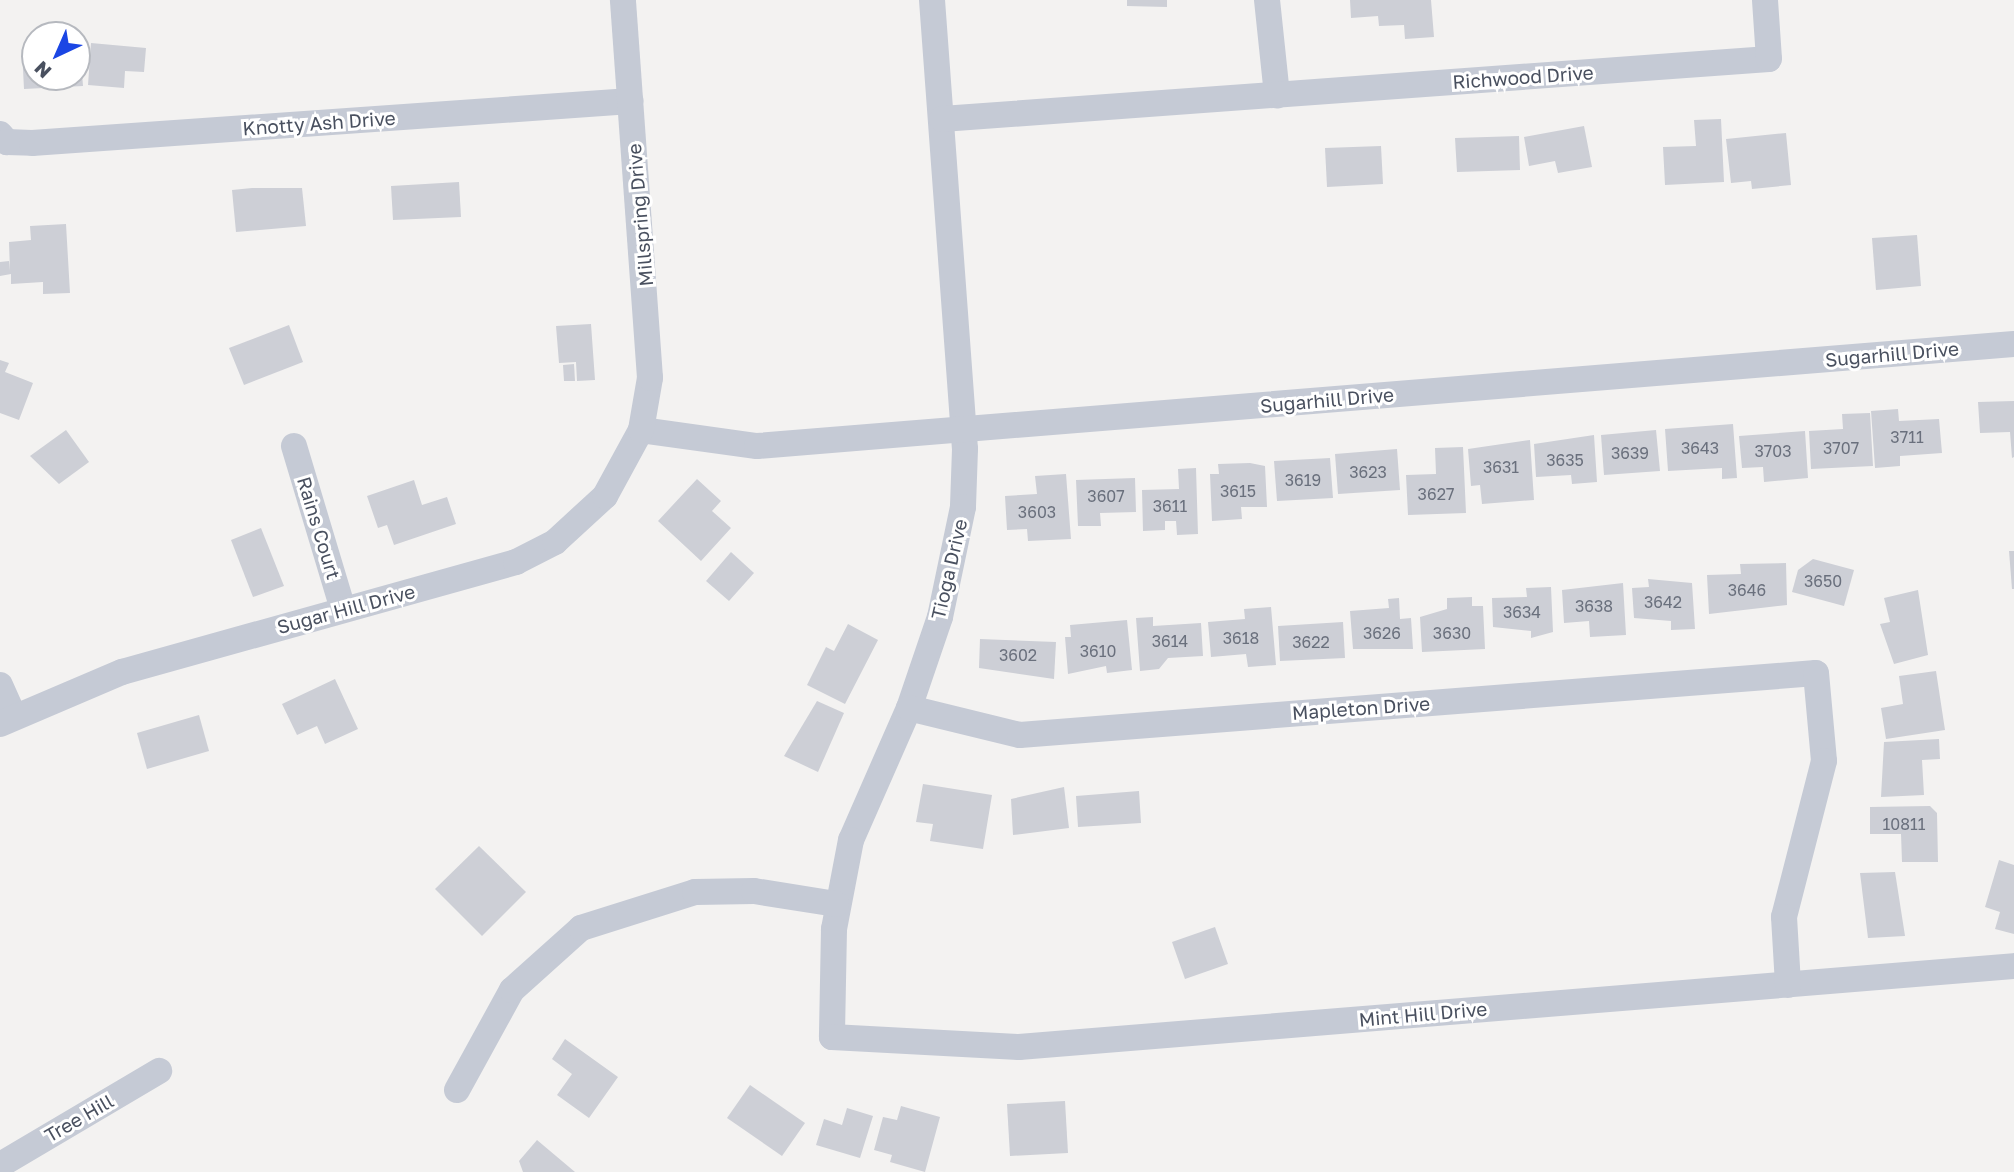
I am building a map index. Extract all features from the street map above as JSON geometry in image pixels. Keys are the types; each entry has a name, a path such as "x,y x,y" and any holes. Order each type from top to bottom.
{"street":[{"name":"Millspring Drive","path":"623,0 651,345 641,430"},
{"name":"Tioga Drive","path":"832,1037 836,904 863,805 909,708 958,544 964,429 932,0"},
{"path":"1267,0 1277,95"},
{"name":"Richwood Drive","path":"942,119 1769,60 1765,0"},
{"name":"Knotty Ash Drive","path":"3,138 631,101"},
{"name":"Sugarhill Drive","path":"641,430 736,446 2014,344"},
{"name":"Sugar Hill Drive","path":"7,720 122,672 516,562 555,542 605,496 641,430"},
{"name":"Rains Court","path":"295,446 343,609"},
{"name":"Mapleton Drive","path":"909,708 1020,734 1816,673 1824,761 1786,906 1788,985"},
{"path":"0,685 7,720"},
{"path":"457,1090 512,990 581,928 695,892 754,891 836,904"},
{"name":"Mint Hill Drive","path":"832,1037 1019,1047 2014,966"},
{"name":"Tree Hill","path":"0,1164 159,1071"}],"building":[{"path":"1127,0 1167,0 1167,7 1127,6"},
{"path":"1350,0 1431,0 1434,37 1405,39 1404,25 1379,26 1378,16 1351,18"},
{"path":"91,43 146,48 144,72 125,71 124,88 91,85"},
{"path":"1721,119 1724,182 1665,185 1663,147 1696,146 1694,120"},
{"path":"1584,126 1592,167 1558,173 1555,161 1529,166 1524,137"},
{"path":"1786,133 1791,185 1752,189 1751,181 1731,183 1726,139"},
{"path":"1519,136 1520,170 1457,172 1455,138"},
{"path":"1381,146 1383,184 1327,187 1325,148"},
{"path":"459,182 461,217 393,220 391,186"},
{"path":"302,188 306,226 236,232 232,190"},
{"path":"66,224 70,293 43,294 43,282 11,284 11,274 0,276 0,262 9,261 10,271 9,242 31,240 30,226"},
{"path":"1917,235 1921,286 1876,290 1872,238"},
{"path":"591,324 595,380 577,381 576,362 559,363 556,326"},
{"path":"289,325 303,362 244,385 229,348"},
{"path":"0,360 9,363 5,372 33,383 19,420 0,413"},
{"path":"574,364 575,381 564,381 563,365"},
{"path":"2014,401 2012,458 2010,432 1980,433 1978,402"},
{"path":"1898,409 1899,421 1939,419 1942,453 1900,456 1900,466 1875,468 1871,411"},
{"path":"1870,413 1873,466 1811,469 1809,431 1843,429 1842,414"},
{"path":"1733,424 1737,478 1722,479 1722,468 1668,471 1665,429"},
{"path":"66,430 89,462 59,484 30,456"},
{"path":"1656,430 1660,471 1604,475 1601,435"},
{"path":"1805,431 1808,478 1764,482 1763,467 1742,468 1739,436"},
{"path":"1594,435 1597,482 1572,484 1571,475 1536,477 1534,444"},
{"path":"1530,440 1534,500 1482,504 1480,485 1471,486 1468,449"},
{"path":"1463,447 1466,513 1408,515 1406,475 1436,474 1435,448"},
{"path":"1397,449 1400,490 1338,494 1335,454"},
{"path":"1330,458 1333,498 1277,501 1274,461"},
{"path":"1250,463 1265,466 1267,507 1241,507 1242,519 1212,521 1210,474 1219,474 1218,464"},
{"path":"1196,468 1198,534 1177,535 1176,521 1165,521 1165,530 1143,531 1142,490 1179,489 1178,469"},
{"path":"1066,474 1071,539 1028,541 1027,529 1007,530 1005,496 1037,494 1035,476"},
{"path":"1135,478 1136,512 1100,513 1101,526 1078,526 1076,480"},
{"path":"697,479 721,501 712,511 731,528 701,561 658,521"},
{"path":"414,480 422,505 447,497 456,524 394,545 387,525 378,528 367,496"},
{"path":"261,528 284,586 253,597 231,540"},
{"path":"2009,551 2014,551 2014,589 2012,589"},
{"path":"731,552 754,573 729,601 706,581"},
{"path":"1813,559 1854,570 1844,606 1792,592 1798,570"},
{"path":"1786,563 1787,605 1709,614 1707,575 1741,574 1740,564"},
{"path":"1648,579 1692,583 1695,629 1671,630 1671,621 1634,618 1632,588 1649,587"},
{"path":"1623,583 1626,635 1590,637 1589,621 1564,623 1562,590"},
{"path":"1551,587 1553,632 1531,638 1531,631 1493,627 1492,598 1527,597 1526,588"},
{"path":"1918,590 1928,655 1894,664 1880,624 1890,622 1884,598"},
{"path":"1472,597 1472,606 1483,606 1485,649 1422,652 1420,617 1447,609 1447,598"},
{"path":"1399,598 1400,619 1411,618 1413,649 1353,649 1350,611 1389,608 1388,599"},
{"path":"1271,607 1276,665 1248,667 1246,654 1211,657 1208,622 1245,619 1244,609"},
{"path":"1153,617 1153,626 1201,623 1203,656 1168,658 1159,669 1140,671 1136,618"},
{"path":"1127,620 1132,670 1107,673 1106,666 1068,674 1065,637 1071,637 1070,625"},
{"path":"1343,622 1345,658 1280,661 1278,626"},
{"path":"848,624 878,640 845,704 807,685 826,647 834,651"},
{"path":"980,639 1056,642 1054,679 979,668"},
{"path":"1936,671 1945,730 1886,739 1881,708 1903,704 1899,676"},
{"path":"335,679 358,729 325,744 317,726 297,735 282,704"},
{"path":"817,701 844,713 818,772 784,756"},
{"path":"199,715 209,751 147,769 137,733"},
{"path":"1939,739 1940,759 1922,760 1924,795 1881,797 1884,742"},
{"path":"923,784 992,795 983,849 930,841 933,824 916,822"},
{"path":"1064,787 1069,828 1013,835 1011,799"},
{"path":"1139,791 1141,823 1078,827 1076,796"},
{"path":"1930,806 1937,813 1938,862 1902,862 1901,834 1870,834 1870,807"},
{"path":"479,846 526,892 482,936 435,889"},
{"path":"1999,860 2014,865 2014,934 1995,929 2000,912 1985,907"},
{"path":"1895,872 1905,936 1868,938 1860,873"},
{"path":"1215,927 1228,964 1185,979 1172,942"},
{"path":"565,1039 618,1077 589,1118 557,1095 572,1074 552,1059"},
{"path":"750,1085 805,1123 782,1156 727,1118"},
{"path":"1065,1101 1068,1153 1010,1156 1007,1104"},
{"path":"901,1106 940,1117 925,1172 890,1162 892,1155 874,1150 883,1117 897,1120"},
{"path":"847,1108 873,1116 860,1158 816,1145 824,1119 842,1125"},
{"path":"537,1140 575,1172 523,1172 519,1161"}]}
